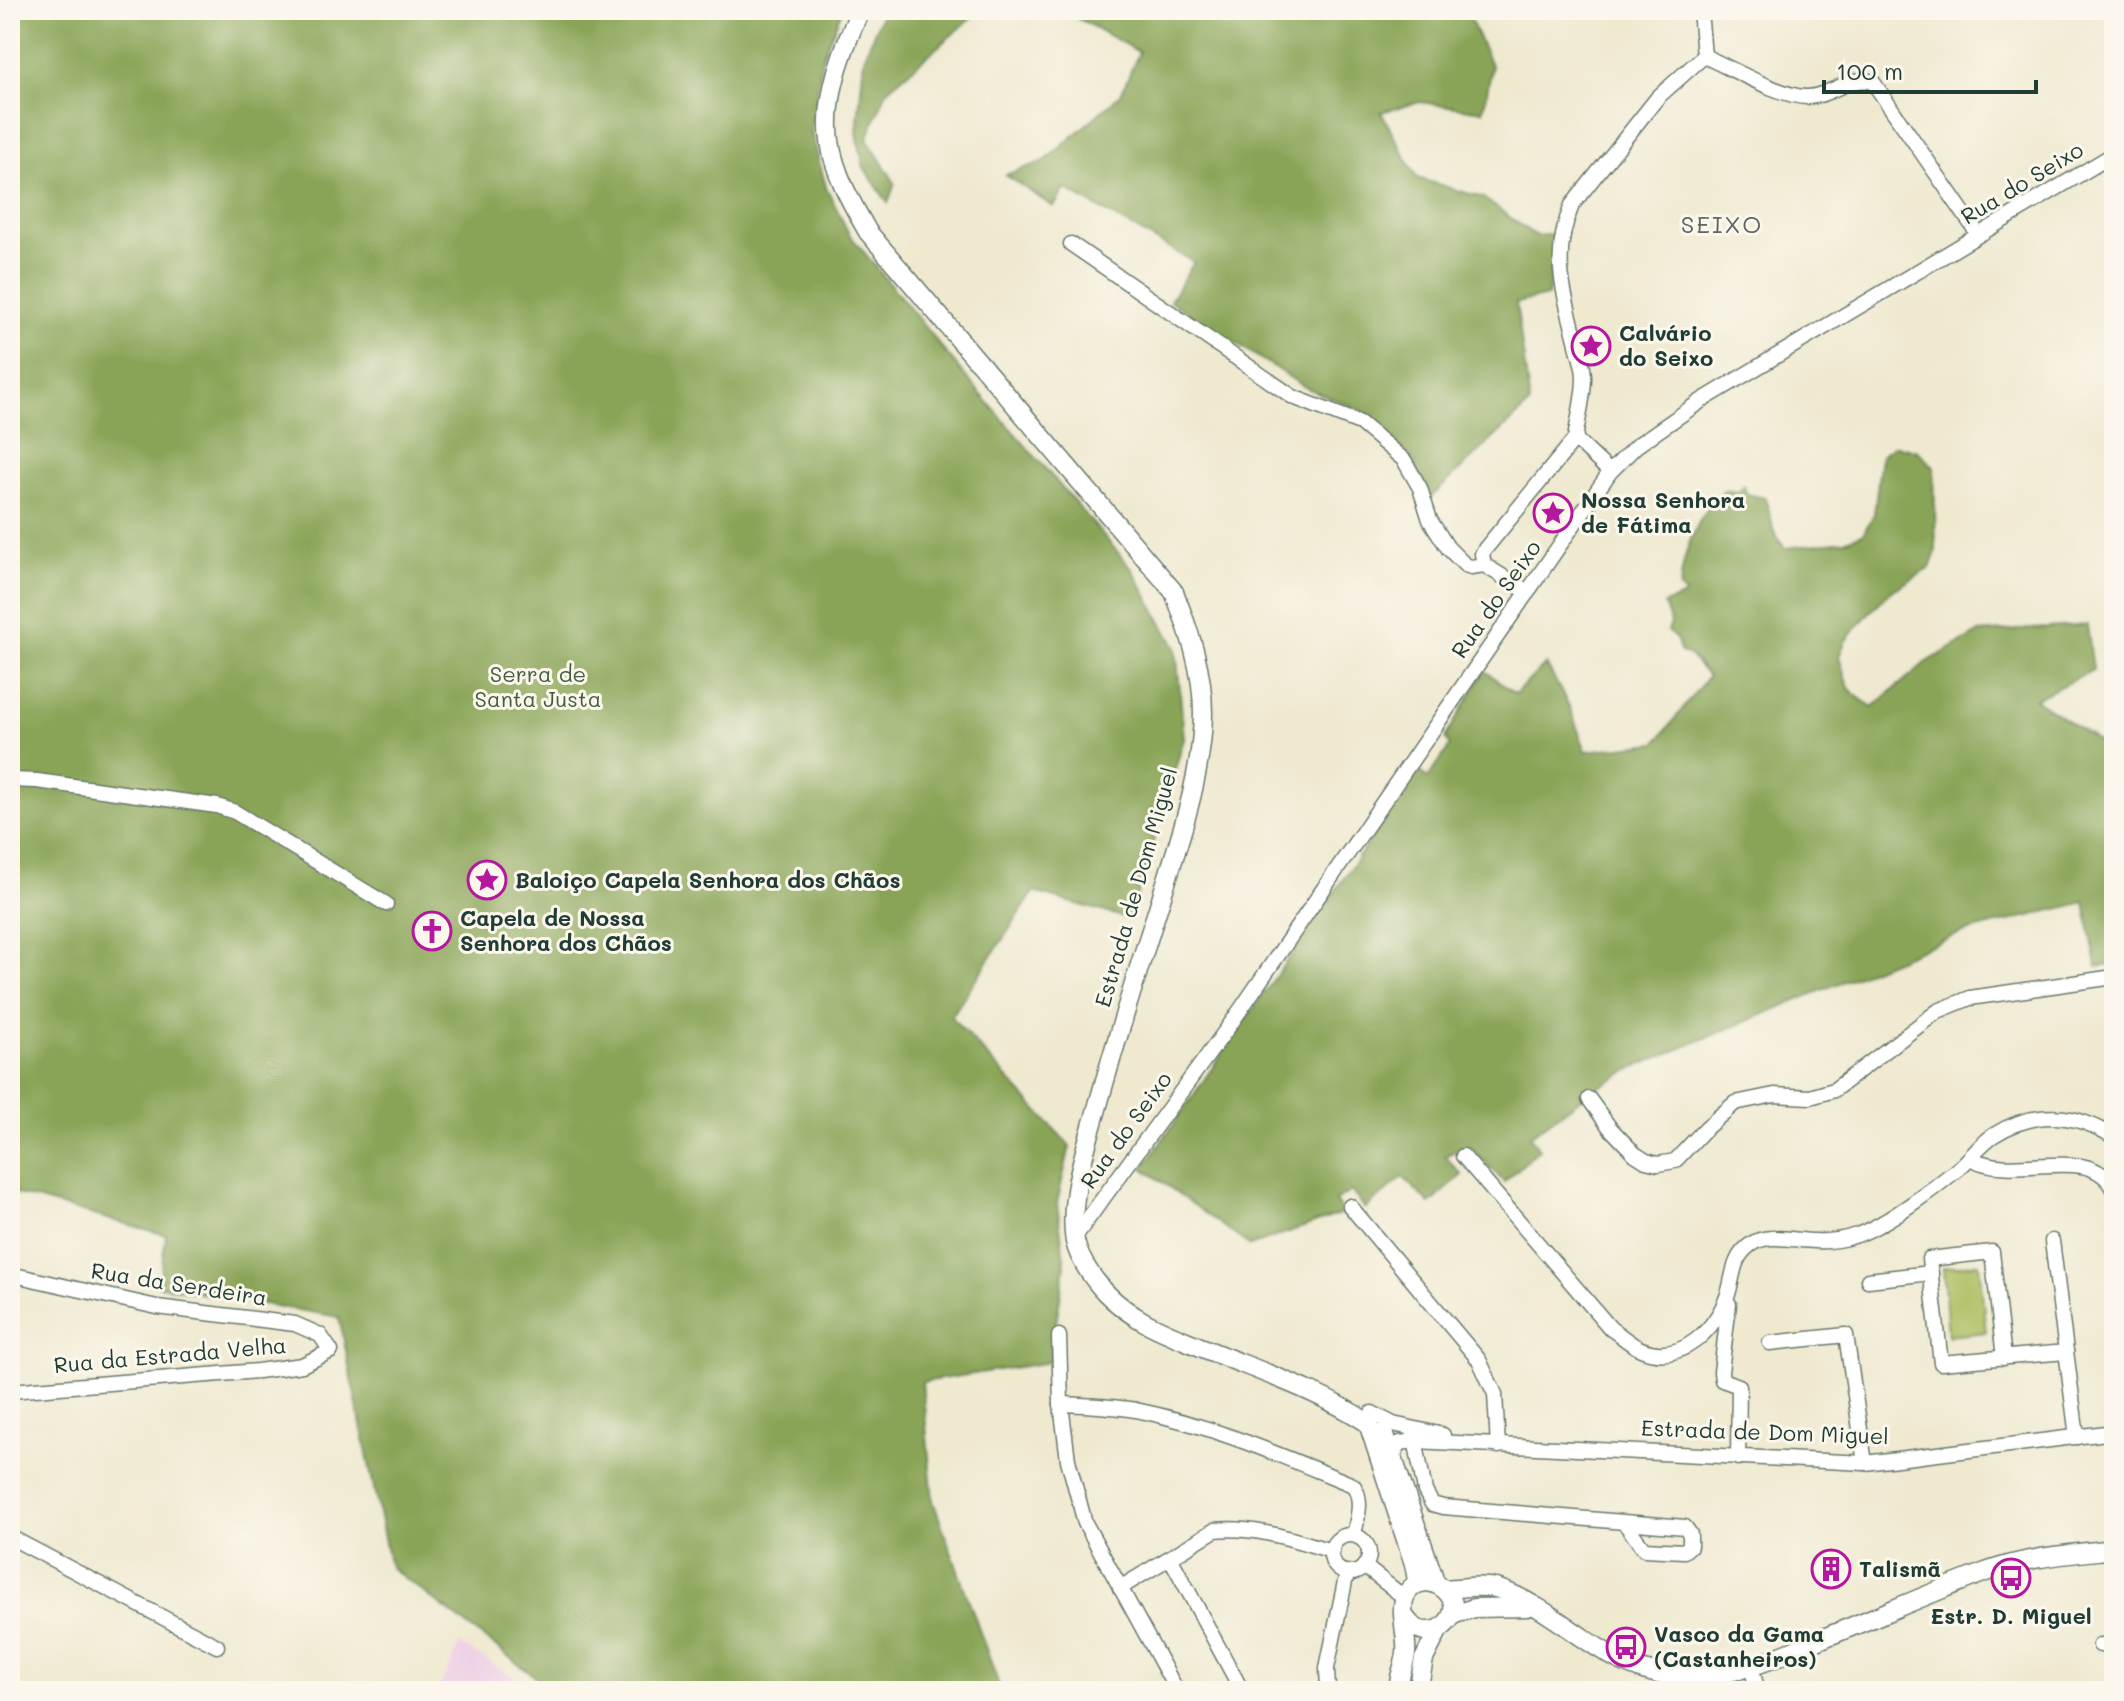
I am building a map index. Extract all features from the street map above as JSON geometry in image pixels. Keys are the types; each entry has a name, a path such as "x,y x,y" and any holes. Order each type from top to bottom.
{"main road":[{"name":"Estrada de Dom Miguel","path":"860,10 840,58 830,108 830,142 847,194 868,232 1174,592 1193,638 1201,678 1203,716 1197,765 1175,853 1120,1025 1085,1151 1074,1203 1074,1238 1093,1279 1139,1322 1297,1387 1368,1423 1409,1550 1426,1589"},
{"name":"Estrada de Dom Miguel","path":"1297,1387 1347,1399 1372,1413"},
{"path":"1372,1413 1382,1426 1426,1559 1426,1589 1405,1617 1406,1653 1398,1691"},
{"path":"1426,1589 1496,1588 1552,1616 1610,1657 1650,1673 1695,1677 1751,1667 1987,1571 2041,1558 2114,1549"},
{"path":"1426,1589 1452,1601 1452,1615"},
{"path":"1418,1691 1424,1659 1439,1629 1452,1615 1474,1608 1533,1607"},
{"path":"1405,1617 1416,1629 1439,1629"}],"street":[{"path":"1700,10 1704,56"},
{"path":"1704,56 1791,96 1810,97 1861,79 1873,82 1978,234"},
{"path":"1484,565 1482,554 1485,549 1575,439 1584,375 1565,298 1560,262 1566,221 1580,195 1658,97 1704,56"},
{"name":"Rua do Seixo","path":"1074,1238 1241,1009 1610,472 1636,446 1701,401 2114,154"},
{"path":"1071,244 1293,397 1360,423 1404,460 1420,488 1430,520 1448,548 1465,565 1484,565 1528,592"},
{"path":"1575,439 1610,472"},
{"path":"10,780 217,806 235,812 386,904"},
{"path":"1589,1099 1610,1128 1635,1154 1658,1164 1675,1161 1735,1103 1774,1095 1810,1097 1834,1090 1938,1011 1970,998 2114,977"},
{"path":"1738,1458 1739,1386 1722,1380 1721,1372 1735,1261 1750,1245 1762,1240 1819,1242 1858,1234 1915,1202 1992,1136 2024,1120 2061,1116 2094,1124 2114,1137"},
{"path":"1463,1156 1611,1329 1640,1349 1666,1352 1694,1341 1717,1321 1729,1292"},
{"path":"1970,1158 1996,1168 2066,1164 2086,1166 2100,1171 2114,1189"},
{"path":"1350,1206 1479,1360 1495,1394 1498,1446"},
{"path":"2052,1241 2077,1437"},
{"path":"2004,1358 1992,1252 1929,1259 1941,1363 2004,1358 2066,1352"},
{"path":"1868,1280 1931,1273"},
{"name":"Rua da Serdeira","path":"10,1274 157,1307 295,1324 320,1335 331,1351"},
{"path":"1770,1343 1846,1335 1865,1463"},
{"path":"1059,1336 1061,1404 1068,1460 1085,1523 1177,1691"},
{"name":"Rua da Estrada Velha","path":"10,1391 258,1371 302,1365 331,1351"},
{"path":"1061,1404 1134,1410 1182,1421 1254,1445 1353,1485 1359,1493 1354,1535"},
{"name":"Estrada de Dom Miguel","path":"1372,1413 1414,1435 1443,1435 1462,1443 1865,1463 2114,1432"},
{"path":"1393,1456 1400,1443 1414,1435 1425,1491 1432,1504 1624,1522"},
{"path":"1120,1588 1215,1530 1266,1533 1332,1551"},
{"path":"1354,1535 1367,1545 1369,1556 1364,1566 1347,1572 1333,1562 1332,1551 1337,1540 1354,1535"},
{"path":"10,1537 217,1646"},
{"path":"1171,1559 1242,1691"},
{"path":"1364,1566 1426,1589"},
{"path":"1328,1691 1327,1668 1347,1572"},
{"path":"1751,1667 1758,1691"}],"shaded area":[{"path":"460,1644 526,1685 522,1691 438,1691"}],"green space":[{"name":"Serra de Santa Justa","path":"10,10 842,10 823,55 811,131 826,187 849,234 960,370 1133,570 1176,648 1184,739 1130,919 1034,892 951,1017 1070,1146 1057,1203 1065,1266 1050,1362 922,1382 933,1501 1001,1691 554,1691 390,1567 339,1317 159,1286 166,1235 10,1192"},
{"path":"883,10 981,10 887,90 867,139 895,183 888,203 863,166 857,132 864,58"},
{"path":"1063,10 1466,10 1492,67 1483,111 1420,102 1381,112 1417,178 1483,198 1536,236 1557,234 1548,296 1516,303 1530,404 1429,499 1411,457 1362,411 1305,387 1170,301 1194,262 1065,189 1054,207 1005,175 1045,161 1121,94 1139,52"},
{"path":"1894,445 1917,451 1934,467 1936,552 1930,568 1890,592 1846,640 1839,656 1846,681 1857,696 1873,707 1925,663 1978,633 2087,625 2093,670 2035,699 2104,745 2110,799 2114,802 2114,964 2097,967 2085,902 1961,933 1635,1067 1590,1092 1530,1136 1539,1149 1504,1182 1468,1144 1445,1156 1462,1175 1430,1204 1403,1177 1365,1209 1351,1191 1335,1201 1343,1213 1250,1246 1143,1168 1418,771 1428,778 1450,746 1445,738 1485,671 1515,694 1546,664 1569,706 1586,751 1656,743 1708,676 1691,657 1680,651 1677,640 1668,631 1671,624 1664,604 1685,594 1680,589 1684,562 1693,535 1706,511 1725,490 1739,492 1743,485 1747,494 1765,498 1774,531 1785,548 1844,541 1863,534 1874,514 1881,456"},
{"path":"1979,1263 1986,1332 1948,1336 1943,1268"}],"place":[{"name":"Calvário do Seixo","path":"1591,346"},
{"name":"Nossa Senhora de Fátima","path":"1553,513"},
{"name":"Baloiço Capela Senhora dos Chãos","path":"487,880"},
{"name":"Capela de Nossa Senhora dos Chãos","path":"432,931"},
{"name":"Talismã","path":"1831,1569"},
{"name":"Estr. D. Miguel","path":"2011,1578"},
{"name":"Vasco da Gama (Castanheiros)","path":"1626,1647"}],"district":[{"name":"SEIXO","path":"1722,225"}]}
